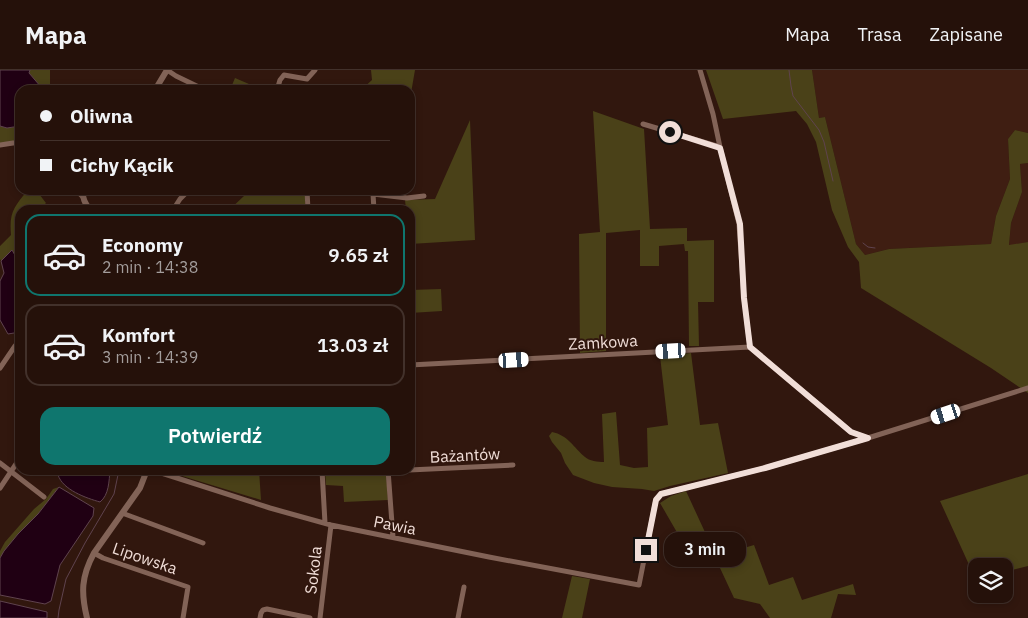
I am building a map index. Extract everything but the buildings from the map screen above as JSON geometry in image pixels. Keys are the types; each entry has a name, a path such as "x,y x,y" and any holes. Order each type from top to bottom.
{"street":[{"path":"278,85 284,75 307,79 315,70"},
{"path":"700,70 713,114 740,224 744,298 750,347 851,432 868,438 1028,388"},
{"path":"158,85 166,71 195,85"},
{"path":"643,124 720,148"},
{"path":"0,145 15,143"},
{"path":"176,205 184,195"},
{"path":"390,195 407,198 424,196"},
{"path":"0,368 15,346"},
{"name":"Zamkowa","path":"415,365 750,347"},
{"name":"Pawia","path":"168,475 270,508 332,525 639,585 656,500 661,494 765,468 868,438"},
{"path":"0,463 44,497"},
{"name":"Bażantów","path":"415,470 512,465"},
{"path":"0,488 15,466"},
{"name":"Lipowska","path":"87,618 83,596 85,574 94,554 140,488 145,475"},
{"path":"322,475 325,523"},
{"path":"388,475 393,538"},
{"name":"Lipowska","path":"122,513 203,543"},
{"name":"Sokola","path":"320,618 332,525"},
{"name":"Lipowska","path":"94,554 188,587 183,618"},
{"path":"458,618 464,587"},
{"path":"260,618 261,612 267,609 310,618"}],"shaded area":[{"path":"0,70 30,70 29,73 39,85 15,85 15,127 7,128 0,126"},
{"path":"30,70 50,70 50,85 39,85 29,73"},
{"path":"371,70 415,70 412,85 366,85 372,80"},
{"path":"706,70 812,70 819,118 825,117 856,244 865,255 889,249 991,244 996,216 1010,179 1008,139 1015,130 1028,133 1028,163 1020,164 1022,192 1011,223 1009,245 1028,242 1028,393 861,288 859,262 848,247 832,210 816,142 807,124 796,111 723,119"},
{"path":"812,70 1028,70 1028,133 1015,130 1008,139 1010,179 996,216 991,244 889,249 865,255 856,244 825,117 819,118"},
{"path":"235,78 251,85 232,85"},
{"path":"593,111 644,129 650,229 687,228 687,241 714,240 714,302 698,302 699,346 689,346 688,251 685,251 684,244 659,246 659,266 640,266 640,230 606,233 606,351 580,353 579,234 600,232"},
{"path":"470,120 475,240 415,244 415,205 406,205 405,200 435,199"},
{"path":"0,126 7,128 15,127 15,142 0,144"},
{"path":"1028,163 1028,242 1009,246 1011,223 1022,192 1020,164"},
{"path":"24,195 40,195 46,203 44,205 17,205"},
{"path":"243,195 305,195 305,205 234,205 244,196"},
{"path":"15,208 15,256 12,251 1,261 0,246 11,235 11,221"},
{"path":"12,250 15,255 15,333 8,334 0,320 0,281 4,273 1,261"},
{"path":"441,289 442,311 415,313 415,290"},
{"path":"691,353 700,425 718,423 728,473 654,491 612,487 573,475 549,436 552,432 558,434 567,439 587,458 604,462 602,414 616,412 620,465 634,468 648,467 647,428 668,425 660,356"},
{"path":"1028,474 1028,566 1013,570 1013,558 968,558 968,562 940,501"},
{"path":"58,475 109,475 108,488 100,502 76,493"},
{"path":"259,475 261,500 182,476"},
{"path":"325,475 386,475 388,500 344,502 343,486 326,485"},
{"path":"59,487 40,513 13,541 0,558 0,551 5,542 34,509 46,499 53,489"},
{"path":"59,487 94,508 93,516 60,565 51,601 45,604 0,595 0,558"},
{"path":"686,491 710,543 731,536 737,550 754,545 769,585 793,577 802,600 853,584 856,595 838,594 831,618 770,618 760,604 734,598 720,568 696,562 660,503 671,496"},
{"path":"572,576 590,579 582,618 562,618"},
{"path":"0,601 47,612 47,618 0,618"}],"waterway":[{"path":"789,70 793,96 819,130 824,142 833,181"},
{"path":"863,243 868,247 875,248"},
{"path":"58,618 66,579 114,494 118,475"}],"route":[{"path":"646,550 656,500 661,494 765,468 868,438 851,432 750,347 744,298 740,224 720,148 670,132"}]}
